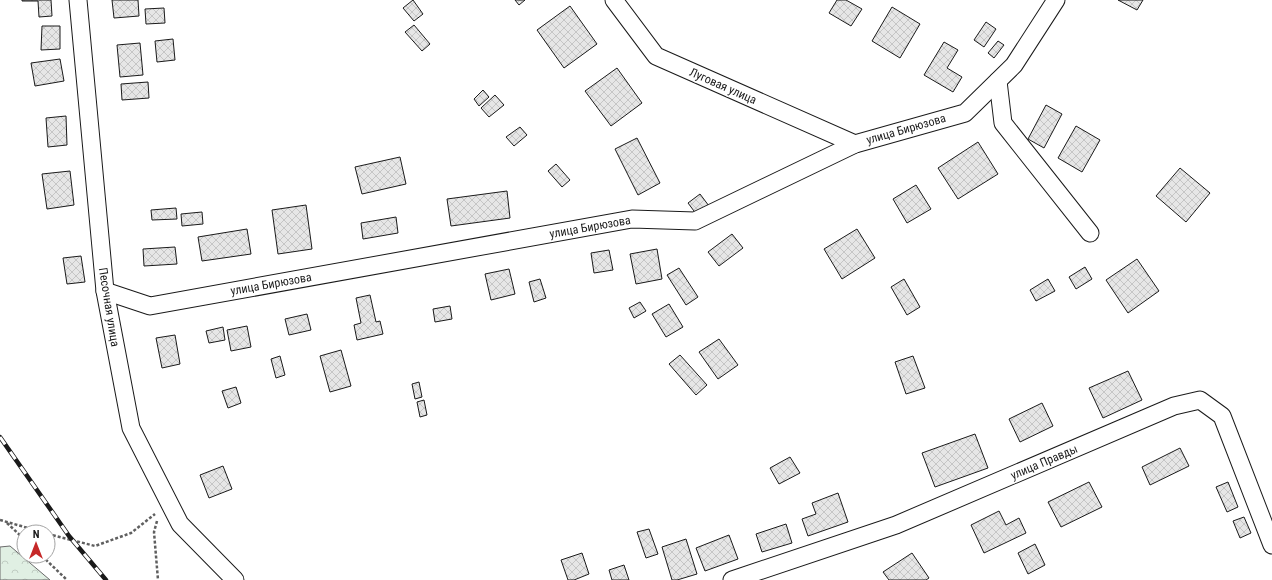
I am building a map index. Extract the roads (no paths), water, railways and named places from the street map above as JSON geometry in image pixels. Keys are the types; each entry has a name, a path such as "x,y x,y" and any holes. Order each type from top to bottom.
{"street":[{"name":"Песочная улица","path":"78,0 105,291 131,428 180,524 235,580"},
{"name":"Луговая улица","path":"614,0 656,56 855,144"},
{"name":"улица Бирюзова","path":"105,291 150,306 632,219 695,221 855,144 965,113 1014,65 1056,0"},
{"path":"998,81 1003,123 1090,234"},
{"name":"улица Правды","path":"732,580 896,525 1174,406 1200,400 1222,416 1272,545"}],"railway":[{"path":"0,437 69,536 106,580"}]}
